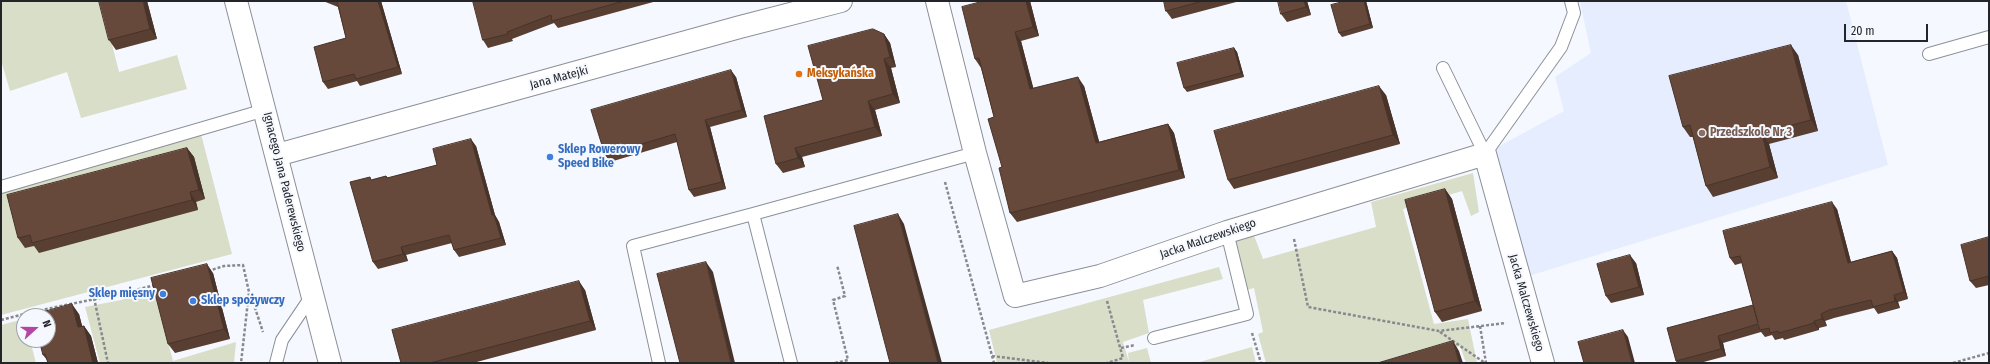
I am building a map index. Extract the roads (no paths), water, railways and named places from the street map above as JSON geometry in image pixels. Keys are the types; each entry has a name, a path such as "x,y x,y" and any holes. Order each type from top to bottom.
{"street":[{"name":"Ignacego Jana Paderewskiego","path":"236,1 330,363"},
{"name":"Jana Matejki","path":"277,156 740,27 841,1"},
{"name":"Jacka Malczewskiego","path":"937,1 975,152 1015,296 1100,276 1227,232 1485,154 1543,363"}],"lane":[{"path":"1443,68 1485,154 1561,47 1574,12 1572,1"},
{"path":"1929,54 1989,38"},
{"path":"1,187 265,110"},
{"path":"659,363 633,246 975,152"},
{"path":"752,214 791,363"},
{"path":"1154,338 1247,314 1227,232"},
{"path":"276,363 282,340 312,294"}],"place":[{"name":"Meksykańska","path":"799,74"},
{"name":"Przedszkole Nr 3","path":"1702,133"},
{"name":"Sklep Rowerowy Speed Bike","path":"550,157"},
{"name":"Sklep mięsny","path":"163,294"},
{"name":"Sklep spożywczy","path":"193,301"}]}
